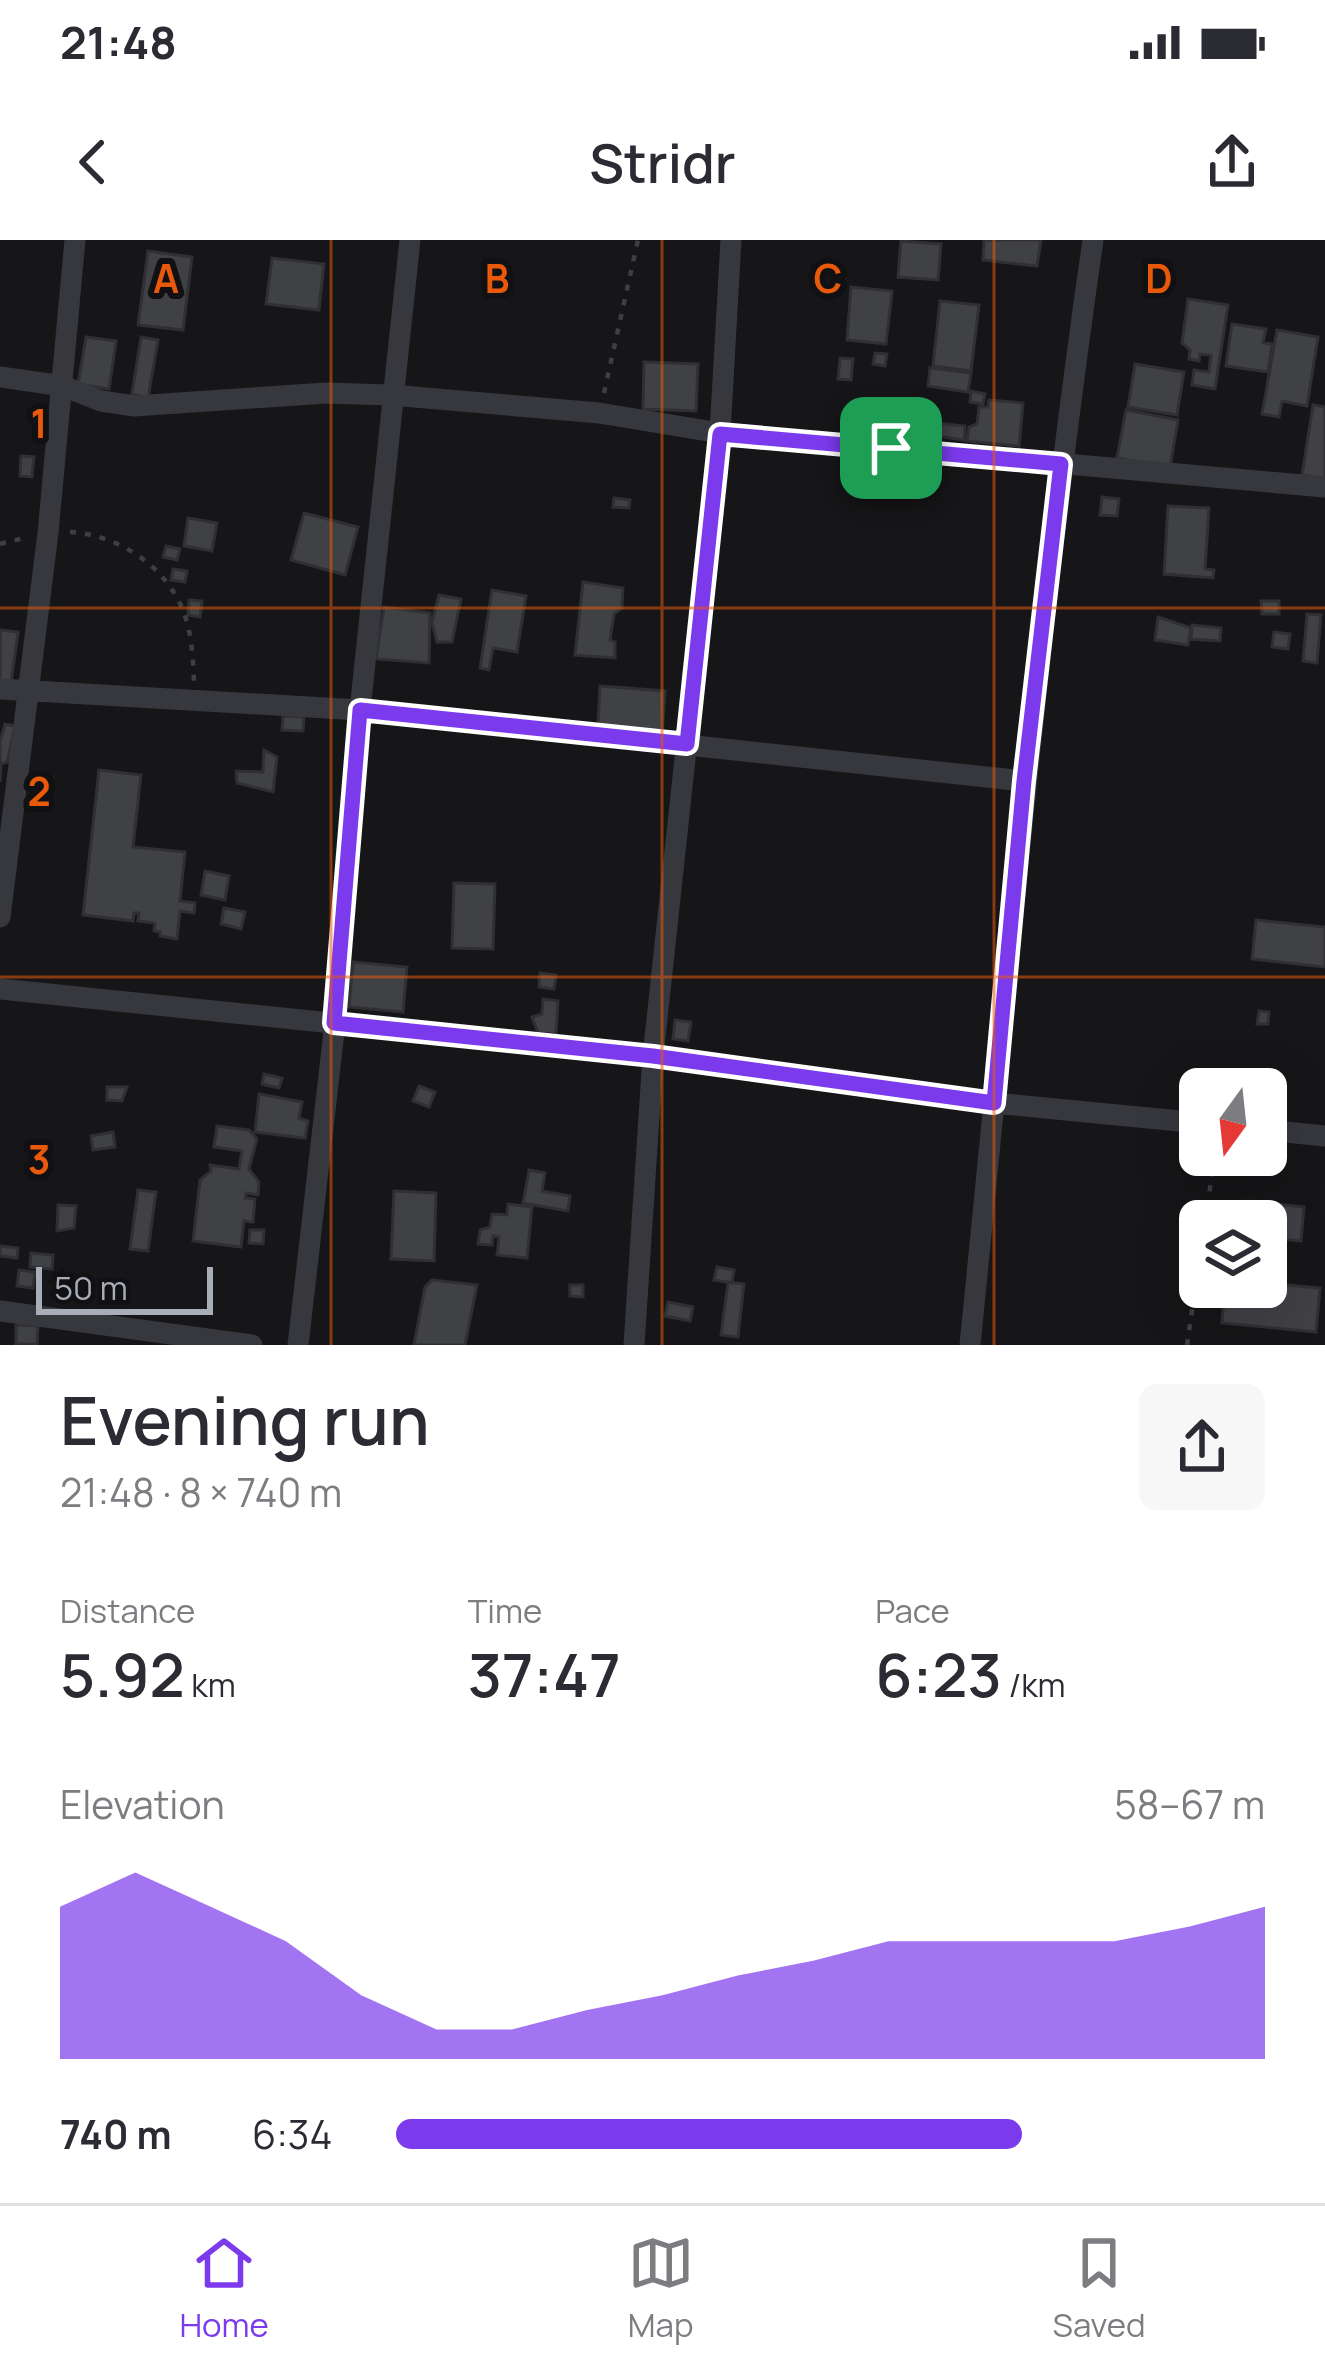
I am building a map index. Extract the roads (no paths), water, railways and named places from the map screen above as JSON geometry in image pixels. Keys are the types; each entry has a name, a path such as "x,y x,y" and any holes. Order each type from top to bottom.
{"street":[{"path":"0,917 47,533 75,240"},
{"path":"298,1345 410,240"},
{"path":"634,1345 653,1056 720,434 731,240"},
{"path":"970,1345 1024,781 1093,240"},
{"path":"0,377 63,386 134,406 326,393 391,395 599,413 720,434 1325,487"},
{"path":"0,689 360,710 1024,781"},
{"path":"0,989 653,1056 994,1103 1179,1122"},
{"path":"1287,1132 1325,1136"},
{"path":"0,1311 251,1345"}]}
